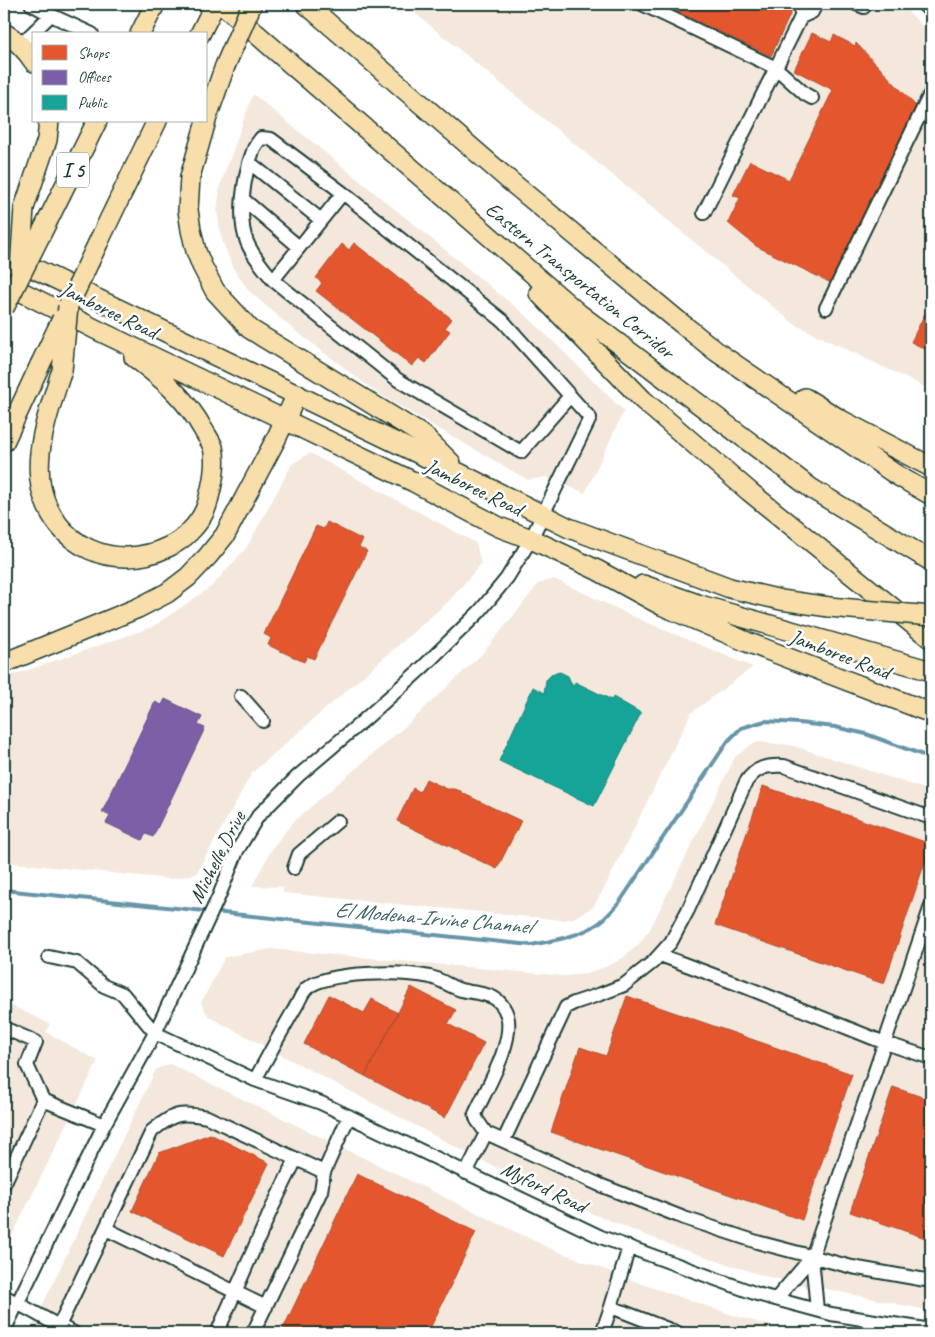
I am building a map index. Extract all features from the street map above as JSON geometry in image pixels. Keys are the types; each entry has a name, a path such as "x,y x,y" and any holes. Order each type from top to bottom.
{"highway":[{"path":"141,32 155,4"},
{"path":"201,32 215,4"},
{"name":"Eastern Transportation Corridor","path":"222,4 578,313 812,489 931,561"},
{"path":"208,115 225,66 252,4"},
{"name":"Eastern Transportation Corridor","path":"306,4 510,181 717,352 886,468 931,495"},
{"path":"4,33 28,52 32,59"},
{"path":"11,280 24,208 47,140 49,122"},
{"name":"I 5","path":"4,308 11,280 49,218 97,122"},
{"path":"4,442 157,122"},
{"path":"206,122 190,176 188,210 196,251 215,291 250,329 424,436 461,474"},
{"path":"494,240 531,286 643,400 750,492 931,639"},
{"name":"Jamboree Road","path":"4,254 297,394 578,532 730,588 781,600 829,607 931,616"},
{"name":"Jamboree Road","path":"11,280 97,330 414,482 499,527 531,539 597,570 661,606 747,642 931,713"},
{"path":"68,306 62,371 42,439 41,487 50,513 63,532 82,546 104,556 129,558 154,554 178,542 192,530 204,512 214,478 212,447 194,413 164,379 97,330"},
{"path":"676,319 841,420 931,468"},
{"path":"4,663 138,608 167,593 188,577 208,556 224,535 297,394"},
{"path":"597,570 700,605 931,671"}],"street":[{"path":"31,4 88,32"},
{"path":"642,4 776,68 812,98"},
{"path":"704,213 801,17 800,4"},
{"path":"801,17 812,12 816,4"},
{"path":"923,4 931,12"},
{"path":"33,32 51,15"},
{"path":"20,45 32,33"},
{"path":"826,308 931,92"},
{"path":"261,138 271,139 343,193 503,321 570,396 521,452 398,380 274,280 252,254 246,240 242,209 245,181 253,150 261,138"},
{"path":"250,163 321,220"},
{"path":"274,280 343,193"},
{"path":"243,199 299,247"},
{"name":"Michelle Drive","path":"4,1331 104,1125 155,1033 219,896 237,851 258,816 298,776 364,720 461,630 507,578 531,539 590,418 570,396"},
{"path":"241,696 263,722"},
{"path":"504,1140 566,1007 624,985 653,962 671,942 688,910 746,782 760,768 770,765 784,766 931,818"},
{"path":"294,868 299,854 338,821"},
{"path":"776,1299 812,1257 931,906"},
{"path":"660,955 885,1043 931,1058"},
{"path":"49,958 77,963 104,986 123,994 155,1033"},
{"path":"255,1080 307,988 323,981 360,975 394,973 431,977 460,989 491,996 502,1003 508,1017 507,1045 475,1114 486,1133 600,1186 684,1218 757,1242 812,1257 852,1267 931,1281"},
{"path":"4,1028 36,1042 28,1066 43,1100 104,1125"},
{"name":"Myford Road","path":"155,1033 255,1080 321,1103 601,1237 748,1291 776,1299 817,1310 931,1330"},
{"path":"4,1184 43,1100"},
{"path":"57,1330 152,1132 170,1117 188,1113 207,1117 324,1172"},
{"path":"253,1333 321,1191 324,1172 349,1116"},
{"path":"466,1173 486,1133"},
{"path":"217,1333 271,1210 296,1159"},
{"path":"106,1229 266,1307"},
{"path":"602,1333 628,1247"},
{"path":"812,1257 817,1310"},
{"path":"4,1296 57,1330 74,1333"},
{"path":"611,1307 678,1333"}],"shaded area":[{"path":"404,4 901,4 931,35 931,390 794,324"},
{"path":"253,94 529,318 624,411 585,493 546,477 528,480 392,402 369,387 288,325 249,291 233,268 222,240 217,212 220,186"},
{"path":"310,453 476,543 481,564 448,602 252,773 196,874 170,879 4,862 4,680 152,627 211,587 247,547 292,464"},
{"path":"554,579 641,620 753,667 691,713 606,885 593,907 573,918 562,920 283,893 283,887 252,886 273,847 293,822 408,724 482,654 538,584"},
{"path":"759,742 791,745 931,791 931,1311 764,1276 673,1246 593,1214 479,1159 209,1017 201,1003 225,957 271,949 564,976 587,974 614,963 639,944 650,929 735,757 752,744"},
{"path":"4,1002 50,1024 46,1032 98,1061 4,1252"},
{"path":"170,1064 547,1247 639,1283 739,1317 797,1333 29,1333 156,1069"}],"building: Shops":[{"path":"661,4 795,4 771,56"},
{"path":"812,33 831,42 834,35 855,46 856,43 916,106 831,283 756,246 728,223 740,198 733,195 750,161 789,180 833,90 794,70"},
{"path":"354,243 452,319 445,328 450,331 426,363 419,358 412,366 316,291 322,283 316,278 342,244 349,250"},
{"path":"931,301 931,352 911,342"},
{"path":"327,522 363,540 359,547 367,551 314,659 307,656 304,662 268,645 271,638 264,634 316,526 324,529"},
{"path":"426,779 447,789 463,792 521,821 497,869 397,821 413,788 420,792"},
{"path":"763,786 931,844 884,984 715,925"},
{"path":"931,977 931,999 924,997"},
{"path":"411,987 456,1010 448,1024 484,1043 445,1118 365,1076"},
{"path":"329,995 364,1013 372,999 398,1013 365,1076 304,1044"},
{"path":"627,996 852,1074 802,1220 551,1132 580,1047 606,1056"},
{"path":"4,1032 12,1035 4,1052"},
{"path":"893,1087 931,1100 931,1240 850,1212"},
{"path":"210,1134 269,1163 224,1256 132,1211 159,1153"},
{"path":"357,1174 476,1232 428,1333 281,1333"}],"building: Offices":[{"path":"165,699 202,717 198,725 205,728 153,837 146,834 142,840 106,823 110,816 102,812 155,702 162,705"}],"building: Public":[{"path":"560,672 568,676 572,685 574,686 575,682 612,700 613,697 641,713 594,806 499,761 533,687 544,693 546,680 552,674"}],"waterway":[{"name":"El Modena-Irvine Channel","path":"4,890 531,945 566,937 592,928 610,913 619,903 728,741 741,728 765,721 835,727 866,734 931,758"}]}
